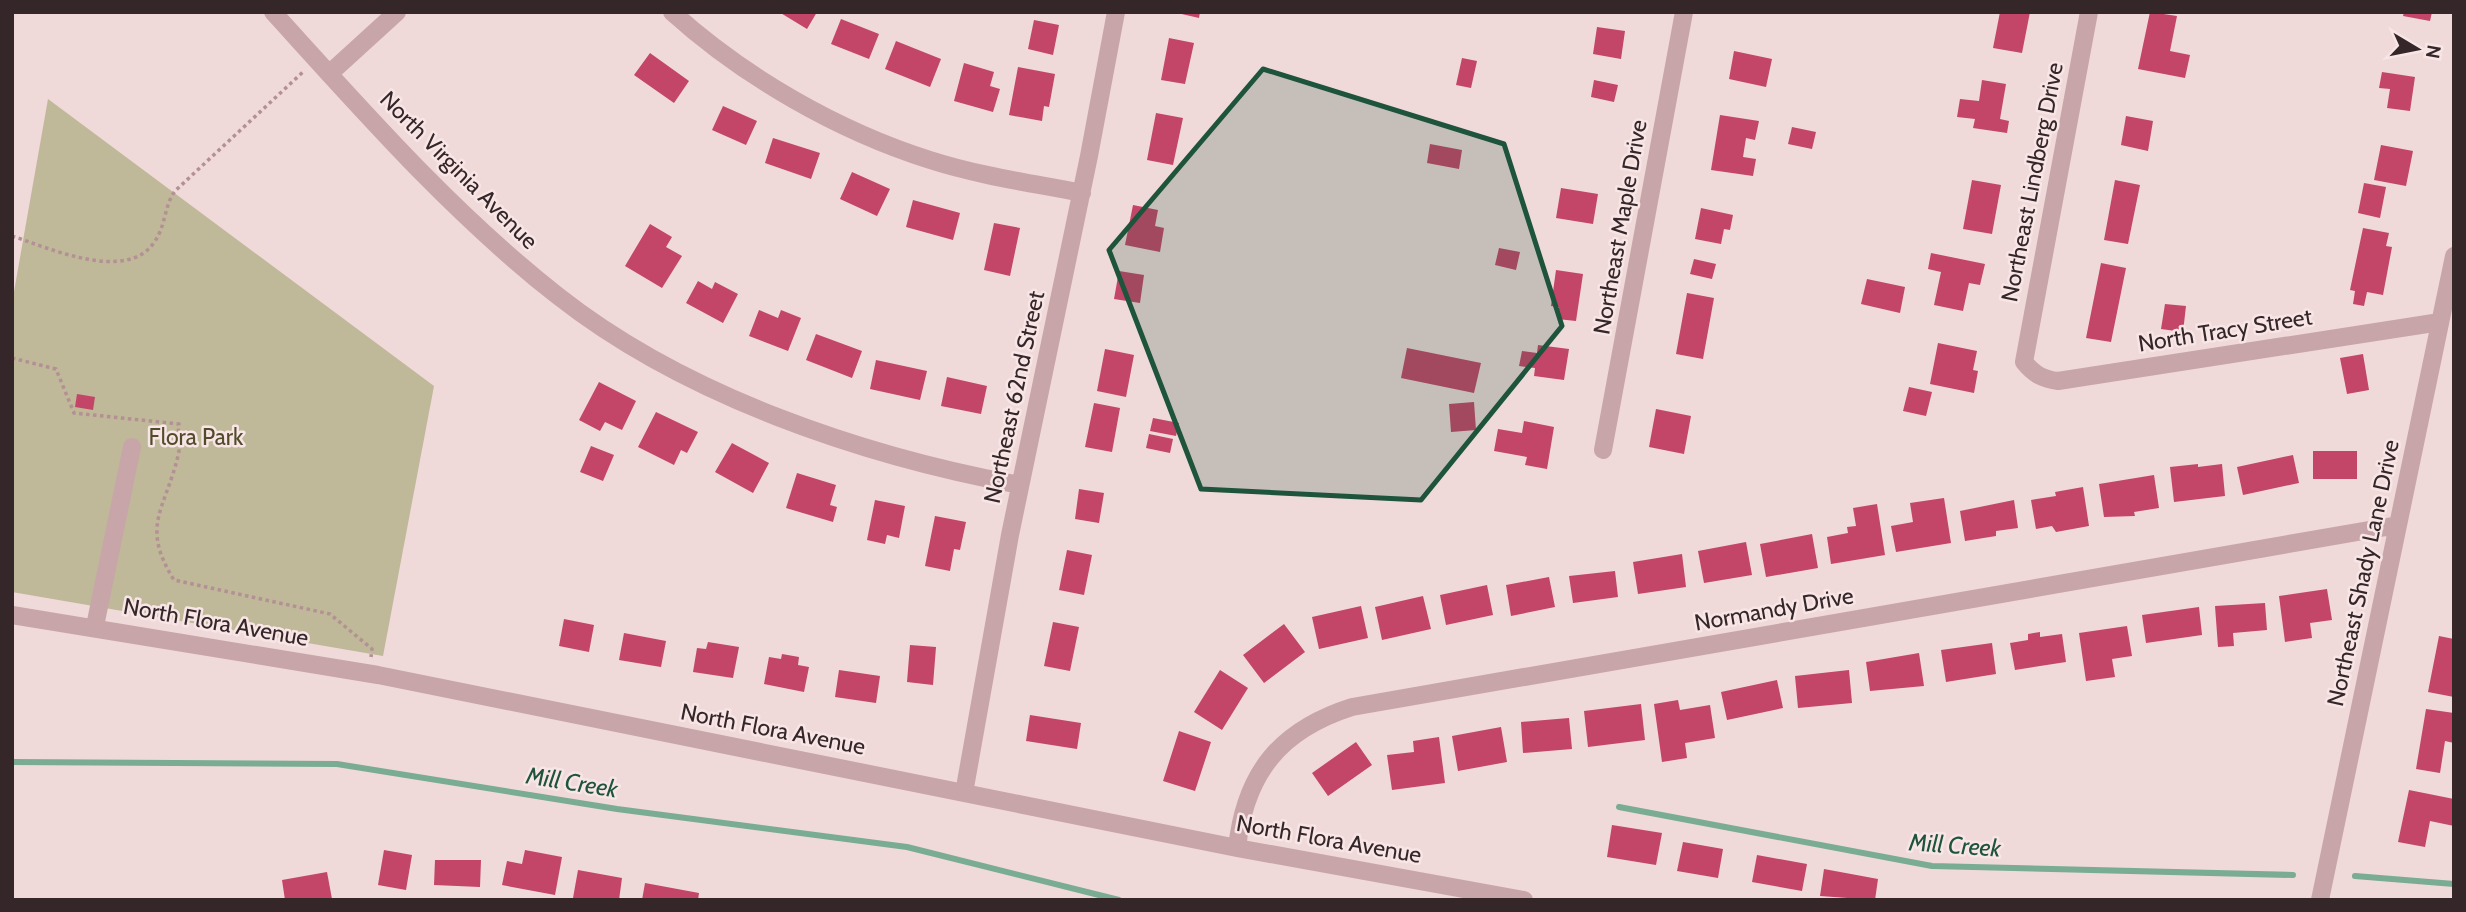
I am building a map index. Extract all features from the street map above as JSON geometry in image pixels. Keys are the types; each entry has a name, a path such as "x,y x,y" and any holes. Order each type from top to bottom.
{"street":[{"name":"North Virginia Avenue","path":"273,12 451,203 570,305 647,355 748,403 814,430 928,465 1020,485"},
{"path":"329,74 397,12"},
{"path":"672,12 762,79 870,137 969,171 1082,193"},
{"name":"Northeast 62nd Street","path":"964,793 1020,485 1082,193 1115,12"},
{"name":"Northeast Maple Drive","path":"1603,450 1684,12"},
{"name":"Northeast Lindberg Drive","path":"2024,362 2089,12"},
{"name":"Northeast Shady Lane Drive","path":"2320,900 2454,256"},
{"name":"North Tracy Street","path":"2024,362 2032,373 2058,381 2440,322"},
{"path":"95,626 132,447"},
{"name":"Normandy Drive","path":"1237,848 1240,819 1248,794 1267,761 1304,726 1352,707 2398,525"},
{"name":"North Flora Avenue","path":"12,615 95,626 378,675 1237,848 1524,900"}],"path":[{"path":"12,236 79,258 100,261 132,259 144,253 155,242 166,203 182,183 316,60"},
{"path":"12,358 56,369 74,413 179,424 180,451 164,495 155,535 157,548 174,580 330,614 372,649 371,659"}],"highlighted area":[{"path":"1263,69 1504,144 1562,326 1421,500 1201,489 1109,250"}],"green space":[{"name":"Flora Park","path":"48,99 434,386 383,656 12,592 12,303"}],"building":[{"path":"779,12 817,12 807,29"},
{"path":"1173,12 1200,12 1199,18"},
{"path":"2000,12 2030,12 2022,53 1993,48"},
{"path":"2150,12 2177,16 2170,51 2190,55 2185,78 2138,69"},
{"path":"2404,12 2432,12 2430,21 2403,16"},
{"path":"841,19 879,34 869,59 831,44"},
{"path":"1034,20 1059,25 1053,55 1028,49"},
{"path":"1597,27 1625,31 1621,59 1593,54"},
{"path":"1169,38 1194,43 1185,84 1161,80"},
{"path":"896,41 941,59 930,87 885,69"},
{"path":"1734,51 1772,59 1766,87 1729,79"},
{"path":"650,53 689,81 674,103 634,75"},
{"path":"1462,58 1477,61 1471,88 1456,85"},
{"path":"964,63 994,72 990,86 1000,89 993,112 954,101"},
{"path":"1018,67 1055,74 1049,107 1044,106 1042,121 1009,115"},
{"path":"2382,72 2415,77 2410,111 2387,108 2390,89 2379,88"},
{"path":"1594,80 1618,85 1614,102 1591,97"},
{"path":"1982,80 2006,84 2000,119 2009,121 2007,133 1973,128 1975,119 1957,117 1960,99 1979,101"},
{"path":"723,106 757,121 746,145 712,130"},
{"path":"1156,113 1183,118 1173,165 1147,160"},
{"path":"1720,115 1759,121 1755,140 1746,138 1743,157 1756,159 1753,176 1711,170"},
{"path":"2126,116 2153,121 2148,151 2121,145"},
{"path":"1792,127 1816,132 1812,149 1788,144"},
{"path":"773,138 820,153 811,179 765,163"},
{"path":"1430,144 1462,150 1459,169 1427,163"},
{"path":"2381,145 2413,151 2406,186 2374,180"},
{"path":"852,172 890,189 877,216 840,199"},
{"path":"1972,180 2001,185 1992,234 1963,229"},
{"path":"2115,180 2140,185 2128,244 2104,240"},
{"path":"2364,183 2386,187 2380,218 2358,213"},
{"path":"1561,188 1598,194 1593,224 1556,218"},
{"path":"913,200 960,213 953,240 906,227"},
{"path":"1133,205 1158,210 1155,226 1164,228 1160,252 1125,245"},
{"path":"1701,208 1733,215 1730,230 1724,229 1721,244 1695,239"},
{"path":"994,223 1020,228 1010,276 984,270"},
{"path":"650,224 672,237 666,247 682,256 662,288 625,266"},
{"path":"2363,228 2389,233 2386,246 2392,247 2383,295 2367,292 2364,306 2353,304 2355,291 2350,290"},
{"path":"1499,248 1520,252 1516,270 1495,265"},
{"path":"1931,253 1985,264 1980,285 1969,283 1963,311 1934,305 1941,272 1928,269"},
{"path":"1694,259 1716,264 1712,279 1690,274"},
{"path":"2101,263 2126,268 2111,342 2086,338"},
{"path":"1556,270 1583,274 1576,321 1557,319 1559,307 1551,306"},
{"path":"1119,271 1144,275 1140,303 1114,299"},
{"path":"1867,279 1905,287 1900,313 1861,304"},
{"path":"698,281 712,289 715,282 738,294 723,323 686,303"},
{"path":"1687,293 1714,298 1703,359 1676,354"},
{"path":"2165,304 2186,306 2183,332 2161,329"},
{"path":"759,310 778,318 781,310 801,318 788,351 749,336"},
{"path":"816,334 862,351 852,378 806,360"},
{"path":"1938,343 1977,351 1973,370 1978,371 1974,393 1930,384"},
{"path":"1538,345 1569,349 1564,380 1534,376 1535,368 1519,366 1522,351 1537,353"},
{"path":"1407,348 1481,363 1474,393 1401,378"},
{"path":"1105,349 1134,355 1126,397 1097,391"},
{"path":"2363,354 2369,390 2347,394 2340,358"},
{"path":"876,360 927,371 920,400 870,389"},
{"path":"947,377 987,386 981,414 941,406"},
{"path":"599,382 636,401 622,430 605,422 600,431 579,420"},
{"path":"1909,387 1932,392 1926,416 1903,411"},
{"path":"77,394 95,397 93,410 75,407"},
{"path":"1474,402 1476,430 1451,432 1449,404"},
{"path":"1094,403 1120,408 1112,452 1085,447"},
{"path":"1656,409 1691,416 1684,454 1649,447"},
{"path":"656,412 698,432 687,453 681,450 674,465 638,447"},
{"path":"1153,418 1179,423 1176,436 1150,431"},
{"path":"1524,421 1554,427 1547,469 1525,465 1527,457 1494,451 1498,429 1522,433"},
{"path":"1149,434 1173,439 1170,453 1146,448"},
{"path":"732,443 769,463 753,493 715,472"},
{"path":"591,446 614,455 603,481 580,472"},
{"path":"2313,451 2357,451 2357,479 2313,479"},
{"path":"2293,455 2299,483 2243,495 2237,467"},
{"path":"2198,464 2198,467 2222,464 2225,496 2174,502 2170,467"},
{"path":"797,473 836,485 830,505 837,507 833,522 786,508"},
{"path":"2154,475 2159,508 2134,512 2135,516 2104,517 2099,484"},
{"path":"2083,487 2089,526 2056,532 2052,526 2036,529 2031,500 2056,496 2055,492"},
{"path":"1079,489 1104,493 1099,523 1075,519"},
{"path":"1944,498 1951,543 1896,552 1891,526 1913,522 1910,503"},
{"path":"875,500 905,506 899,538 887,535 885,544 867,540"},
{"path":"2014,500 2018,528 1996,531 1996,536 1965,541 1960,511"},
{"path":"1877,504 1885,555 1831,564 1827,537 1848,533 1847,527 1856,526 1853,508"},
{"path":"935,516 966,522 960,550 954,549 950,571 925,566"},
{"path":"1812,534 1818,568 1766,577 1760,544"},
{"path":"1746,542 1752,575 1704,583 1698,551"},
{"path":"1067,550 1092,555 1084,595 1059,590"},
{"path":"1682,554 1686,587 1638,594 1633,562"},
{"path":"1615,571 1618,597 1573,603 1569,576"},
{"path":"1549,577 1555,607 1511,616 1506,585"},
{"path":"1487,585 1493,615 1446,625 1440,595"},
{"path":"2327,589 2332,620 2310,623 2312,638 2285,642 2279,596"},
{"path":"1423,596 1431,629 1382,640 1375,607"},
{"path":"2265,603 2267,630 2233,633 2234,646 2218,647 2215,606"},
{"path":"1361,606 1368,638 1319,649 1312,617"},
{"path":"2199,607 2202,635 2146,643 2142,615"},
{"path":"564,619 594,625 589,652 559,646"},
{"path":"1053,622 1079,627 1070,671 1044,666"},
{"path":"1284,624 1305,652 1264,683 1243,655"},
{"path":"2127,626 2132,656 2112,659 2115,677 2086,681 2079,633"},
{"path":"2040,632 2040,637 2062,634 2066,662 2015,670 2010,643 2028,640 2028,634"},
{"path":"624,633 666,641 661,667 619,660"},
{"path":"2439,636 2454,639 2454,697 2428,692"},
{"path":"708,642 739,647 733,678 693,672 697,648 706,649"},
{"path":"1992,643 1996,674 1946,682 1941,650"},
{"path":"910,645 936,647 933,685 907,682"},
{"path":"1919,653 1924,686 1870,691 1866,662"},
{"path":"782,654 799,657 798,665 809,667 804,692 764,684 769,657 781,659"},
{"path":"839,670 880,676 876,703 835,697"},
{"path":"1220,670 1248,688 1222,730 1194,712"},
{"path":"1849,670 1852,703 1798,708 1795,676"},
{"path":"1777,680 1783,708 1727,720 1721,692"},
{"path":"1678,700 1680,710 1710,705 1715,738 1685,743 1687,758 1662,762 1654,704"},
{"path":"1641,704 1645,740 1588,747 1584,711"},
{"path":"2426,709 2454,713 2454,743 2445,741 2440,773 2416,769"},
{"path":"1030,715 1081,723 1077,749 1026,741"},
{"path":"1569,718 1572,749 1523,753 1521,722"},
{"path":"1501,727 1507,762 1458,771 1452,736"},
{"path":"1179,731 1211,742 1195,791 1163,781"},
{"path":"1439,737 1445,783 1392,790 1387,755 1414,752 1413,741"},
{"path":"1356,742 1372,765 1328,796 1312,773"},
{"path":"2409,790 2454,799 2454,826 2430,821 2425,847 2398,842"},
{"path":"1612,825 1662,833 1656,865 1607,857"},
{"path":"1683,842 1723,849 1718,878 1677,871"},
{"path":"384,850 412,855 406,890 378,885"},
{"path":"525,850 562,857 555,895 502,885 507,861 522,864"},
{"path":"1757,855 1807,864 1802,891 1752,882"},
{"path":"435,860 481,860 480,887 434,885"},
{"path":"1824,869 1878,879 1875,900 1820,896"},
{"path":"578,870 622,878 619,900 573,898"},
{"path":"327,872 332,899 285,900 282,880"},
{"path":"645,883 699,893 698,900 642,900"}],"waterway":[{"name":"Mill Creek","path":"12,762 337,764 617,809 907,847 1119,900"},
{"name":"Mill Creek","path":"1619,807 1932,866 2293,875"},
{"name":"Mill Creek","path":"2355,876 2454,884"}]}
